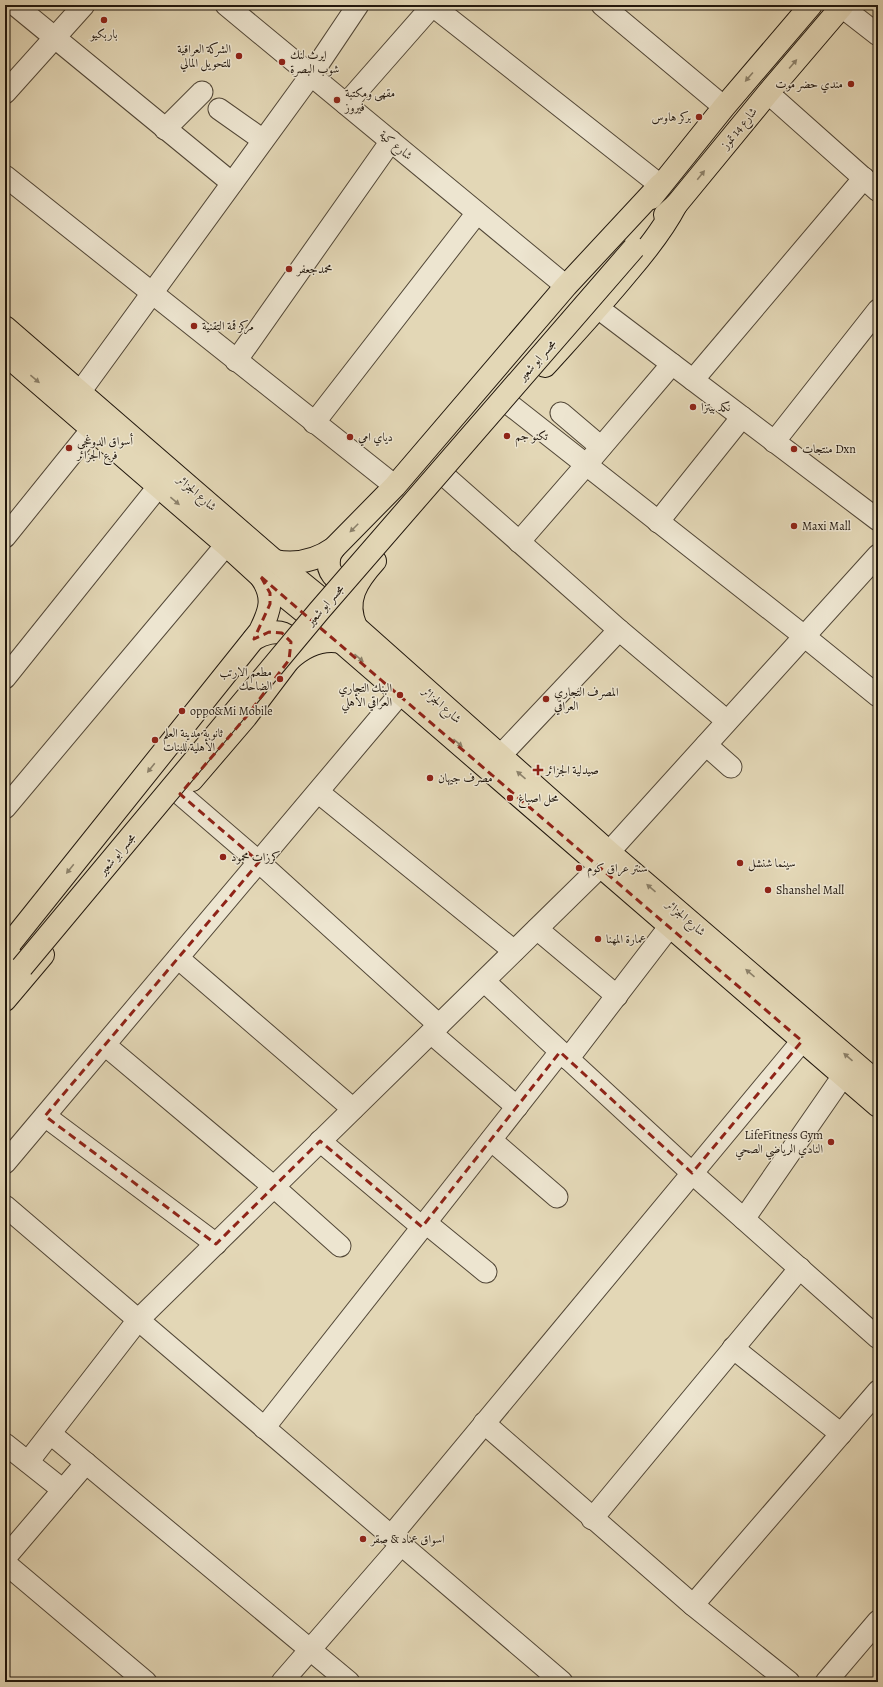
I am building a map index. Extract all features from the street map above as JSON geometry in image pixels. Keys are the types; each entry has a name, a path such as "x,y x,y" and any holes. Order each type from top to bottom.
{"main road":[{"name":"شارع 14 تموز","path":"628,244 660,185 811,5"},
{"name":"شارع 14 تموز","path":"628,244 676,205 842,6"},
{"path":"5,990 12,961 254,639 267,617 270,604 270,593 267,585 268,569 285,563 315,559 334,548 395,486 566,286 660,185"},
{"path":"5,1000 246,716 289,660 305,647 348,635 352,617 351,605 358,582 364,573 509,404 598,308 651,245 669,219 676,205"},
{"name":"مجسر ابو شعير","path":"12,961 309,603 628,244"},
{"name":"شارع الجزائر","path":"5,327 80,392 268,569 500,756 605,859 670,926 878,1106"},
{"name":"شارع الجزائر","path":"5,354 226,545 268,569"},
{"path":"334,548 328,559 331,575 338,580 346,582 364,573"},
{"path":"254,639 269,632 278,631 288,636 292,648 289,660"},
{"name":"شارع الجزائر","path":"348,635 400,694 605,859 878,1083"}],"street":[{"path":"15,5 232,183"},
{"path":"5,93 84,5"},
{"name":"شارع كية","path":"226,5 566,286"},
{"path":"80,392 311,75 358,5"},
{"path":"346,104 433,5 660,185"},
{"path":"602,5 724,107"},
{"path":"842,6 878,35"},
{"path":"166,129 202,92"},
{"path":"693,380 871,185 768,93"},
{"path":"219,109 263,140"},
{"path":"236,361 391,141"},
{"path":"5,176 395,486"},
{"path":"314,423 478,212"},
{"path":"598,308 878,520"},
{"path":"774,442 878,310"},
{"path":"519,542 672,364"},
{"path":"509,404 878,696"},
{"path":"561,414 602,447"},
{"path":"658,522 742,417"},
{"path":"5,537 92,428"},
{"path":"446,477 619,630 727,721"},
{"path":"5,678 158,487"},
{"path":"5,808 226,545"},
{"path":"28,1462 138,1320 537,929 605,859 727,721 878,555"},
{"path":"500,756 619,630"},
{"path":"5,1164 400,694"},
{"path":"706,745 731,767"},
{"path":"318,792 514,951"},
{"path":"180,794 259,862 517,1107"},
{"path":"264,1428 517,1107 617,996 670,926"},
{"path":"537,929 617,996"},
{"path":"178,958 353,1109"},
{"path":"484,981 692,1173 878,1338"},
{"path":"282,1682 311,1649 396,1540 484,1423 802,1041"},
{"path":"105,1045 274,1187 340,1246"},
{"path":"744,1219 843,1076"},
{"path":"45,1116 216,1244"},
{"path":"491,1140 557,1197"},
{"path":"320,1141 424,1225 486,1272"},
{"path":"5,1206 562,1682"},
{"path":"592,1519 800,1268"},
{"path":"733,1348 841,1434"},
{"path":"693,1605 878,1391"},
{"path":"484,1423 592,1519 693,1605 788,1682"},
{"path":"51,1434 349,1682"},
{"path":"5,1444 63,1490"},
{"path":"5,1558 86,1463"},
{"path":"5,1563 146,1682"},
{"path":"826,1682 878,1621"}],"highlighted area":[{"path":"261,577 802,1041 692,1173 560,1052 422,1227 320,1141 216,1244 45,1116 259,862 180,794 246,717 289,660 291,642 282,633 269,632 254,639 270,604 270,593"}],"place":[{"name":"باربكيو","path":"104,20"},
{"name":"الشركة العراقية للتحويل المالي","path":"239,56"},
{"name":"ايرث لنك شوب البصرة","path":"282,62"},
{"name":"مندي حضر موت","path":"851,84"},
{"name":"مقهى ومكتبة فيروز","path":"337,100"},
{"name":"بركر هاوس","path":"699,117"},
{"name":"محمدجعفر","path":"289,269"},
{"name":"مركز قمة التقنية","path":"194,326"},
{"name":"نكد بيتزا","path":"693,407"},
{"name":"تكنو جم","path":"507,436"},
{"name":"دياي امي","path":"350,437"},
{"name":"أسواق الدوغجي فرع الجزائر","path":"69,448"},
{"name":"منتجات Dxn","path":"794,449"},
{"name":"Maxi Mall","path":"794,526"},
{"name":"مطعم الارتب الضاحك","path":"280,679"},
{"name":"البنك التجاري العراقي الأهلي","path":"400,695"},
{"name":"المصرف التجاري العراقي","path":"546,699"},
{"name":"oppo&Mi Mobile","path":"182,711"},
{"name":"ثانوية مدينة العلم الأهلية للبنات","path":"155,740"},
{"name":"صيدلية الجزائر","path":"538,770"},
{"name":"مصرف جيهان","path":"430,778"},
{"name":"محل اصباغ","path":"510,798"},
{"name":"كرزات محمود","path":"223,857"},
{"name":"سينما شنشل","path":"740,863"},
{"name":"سنتر عراق كوم","path":"579,868"},
{"name":"Shanshel Mall","path":"768,890"},
{"name":"عمارة المهنا","path":"598,939"},
{"name":"LifeFitness Gym النادي الرياضي الصحي","path":"831,1142"},
{"name":"اسواق عماد & صقر","path":"363,1539"}]}
